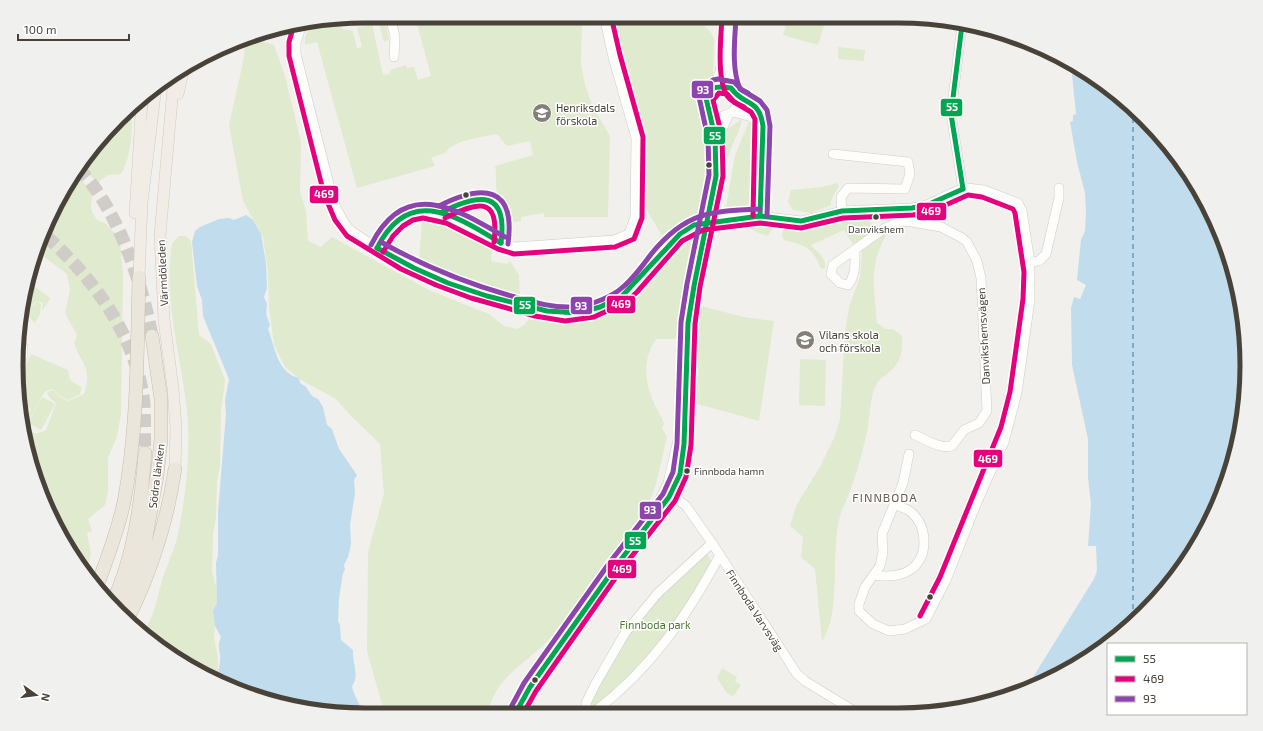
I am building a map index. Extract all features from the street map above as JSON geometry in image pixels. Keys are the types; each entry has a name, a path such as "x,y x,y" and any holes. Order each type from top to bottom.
{"highway":[{"path":"99,580 111,550 124,503 129,468 136,390 139,277"},
{"name":"Södra länken","path":"123,608 143,554 157,476 161,440 161,399 152,336"},
{"name":"Södra länken","path":"115,599 132,547 139,510 145,453"},
{"path":"130,614 154,560 163,532 170,504 175,469"}],"main road":[{"path":"169,121 183,76"},
{"name":"Värmdöleden","path":"173,82 160,234 164,320 176,422 175,469"},
{"name":"Värmdöleden","path":"139,277 143,196 155,96"},
{"path":"139,254 135,206 142,107"}],"street":[{"path":"392,23 395,37 394,57"},
{"path":"377,248 392,224 413,213 427,211 442,212 501,243 515,247 614,240 629,234 634,224 636,209 636,138 613,57 606,23"},
{"path":"717,162 715,141 710,112 706,103 706,97 714,88 721,65 723,23"},
{"path":"525,708 532,684 636,539 661,501 669,492 685,410 688,323 712,206 721,132 738,102 734,92 729,66 729,23"},
{"path":"300,30 296,42 296,54 336,208 351,231 377,248 448,283 487,296 547,311 578,313 600,307 622,296 680,234 694,225 701,223 740,217 760,216 801,221 842,211 902,208 927,205 963,189 984,190 1018,203 1022,211 1030,262 1030,300 1017,393 1008,429 946,580 926,619 913,626 895,631 884,630 873,624 859,611 859,604 865,587 874,575 882,558 882,534 903,483 909,454"},
{"path":"961,30 953,83 951,114 963,189"},
{"path":"714,88 723,85 755,104 760,112 763,126 761,142 760,216"},
{"path":"710,112 717,117 730,114 752,117 758,125 761,142"},
{"path":"833,154 908,162 910,174 904,189 848,188 841,197 842,211"},
{"path":"1030,262 1039,261 1046,254 1058,203 1059,188"},
{"path":"902,208 903,221"},
{"name":"Danvikshemsvägen","path":"855,250 885,228 903,221 932,225 957,234 967,242 977,261 981,278 987,411 979,423 964,430 952,446 941,446 931,443 916,434"},
{"path":"392,224 389,235 392,256"},
{"name":"Finnboda Varvsväg","path":"669,492 691,513 797,674 805,681 849,708"},
{"path":"874,575 888,577 910,570 916,564 925,545 924,534 916,518 911,512 894,504"},
{"path":"587,708 586,703 596,682 625,633 657,594 712,543"},
{"path":"599,708 625,686 656,653 690,607 720,555"},
{"path":"518,708 527,688 532,684"}],"green space":[{"path":"379,23 385,23 389,40 384,42"},
{"path":"417,23 582,23 581,65 585,85 592,105 610,136 608,217 544,217 544,213 521,217 521,221 506,223 496,189 495,166 533,155 530,141 507,146 497,134 454,145 445,153 431,158 435,166 357,188 317,42 305,45 305,37 309,28 338,24 343,29 353,31 357,48 362,47 357,28 372,24 383,75 390,74 390,70 406,65 407,68 414,67 418,80 431,76"},
{"path":"615,23 701,23 710,31 714,39 713,75 701,94 699,103 707,122 708,134 704,181 706,182 705,205 702,212 693,221 665,241 645,207 647,133 645,133 622,54"},
{"path":"786,23 825,23 818,45 783,35"},
{"path":"261,39 261,41 274,45 285,76 301,142 300,191 306,211 308,241 321,247 332,237 431,291 489,314 504,326 517,329 523,326 529,319 563,323 573,322 599,317 612,311 633,298 672,256 679,252 689,241 699,236 685,297 680,336 674,339 656,339 647,360 647,381 652,400 663,420 664,424 662,428 667,437 656,484 648,506 552,636 511,673 499,687 488,708 383,708 367,652 368,552 384,494 380,444 336,399 301,380 285,367 274,345 269,307 268,272 263,237 243,201 229,125 244,58 245,45"},
{"path":"838,47 865,50 864,61 838,59"},
{"path":"132,115 131,143 125,166 121,174 108,175 98,182 84,171 108,140"},
{"path":"742,119 728,158 726,158 723,141 725,131"},
{"path":"749,122 753,127 755,136 755,173 750,202 744,209 725,214 735,155"},
{"path":"79,178 88,187 92,197 91,210 97,220 105,223 120,239 123,274 121,414 117,436 108,458 108,491 105,505 88,519 92,531 87,533 91,554 88,566 69,537 49,497 41,476 30,430 36,434 46,430 56,403 49,397 47,392 53,390 60,397 68,401 84,394 87,378 85,367 74,343 77,335 65,313 70,290 67,274 43,256 41,256 58,214"},
{"path":"837,183 839,186 831,200 831,205 811,213 793,210 788,202 791,190 822,187"},
{"path":"868,219 874,228 854,246 844,230 811,245 821,255 824,261 825,268 821,269 815,256 808,248 784,240 782,235 783,227 810,226 833,221"},
{"path":"434,221 458,229 492,247 491,261 507,264 510,261 519,275 520,297 454,276 419,261 422,222"},
{"path":"756,223 774,226 768,236 756,232 747,226"},
{"path":"889,231 882,242 875,264 874,286 877,323 885,329 893,329 902,336 902,348 898,362 891,371 880,379 872,396 868,429 861,457 853,484 840,516 837,530 832,615 828,629 822,641 815,569 801,557 803,537 790,526 796,506 821,465 835,436 840,419 845,332 849,307 860,277 862,251 874,240"},
{"path":"179,236 186,236 191,241 199,335 211,344 225,380 221,412 220,465 217,480 216,518 213,533 212,571 217,590 217,603 213,611 215,626 214,639 218,657 218,675 175,650 146,628 153,613 162,581 178,536 184,501 187,470 187,411 171,307 170,265 172,243"},
{"path":"33,285 50,298 42,312 43,303 38,301 28,308"},
{"path":"38,302 41,304 40,314 35,323 27,315 28,309"},
{"path":"701,306 744,317 774,321 759,421 694,403 695,354"},
{"path":"31,354 68,370 70,380 82,388 80,394 68,400 60,396 53,389 45,391 28,421 27,418 31,409 26,405 23,370"},
{"path":"800,359 826,360 825,406 799,405"},
{"path":"42,397 55,404 41,430 28,422"},
{"name":"Finnboda park","path":"706,552 712,562 674,623 629,676 592,708 588,705 596,686 641,616"},
{"path":"722,668 737,677 735,681 741,685 733,697 727,693 717,678"}],"water":[{"path":"1072,71 1106,94 1140,123 1169,157 1194,194 1214,234 1228,277 1237,321 1240,366 1239,388 1233,432 1222,476 1205,517 1182,556 1155,591 1140,608 1123,623 1088,650 1069,662 1030,681 1094,579 1097,571 1096,546 1088,546 1091,504 1088,477 1088,439 1072,365 1071,308 1074,297 1080,299 1086,285 1077,280 1081,240 1085,231 1086,211 1085,193 1077,162 1070,122 1073,121 1073,115 1076,114"},
{"path":"246,215 253,220 261,234 266,263 267,288 264,297 267,304 266,314 270,325 268,329 281,365 286,371 299,378 300,383 306,387 312,396 318,399 323,407 327,425 332,429 339,449 357,475 354,480 355,493 350,525 351,544 348,557 344,565 345,570 343,573 339,598 338,621 340,625 341,640 353,650 356,673 352,686 360,708 321,705 277,696 255,690 218,675 220,663 219,644 221,637 215,626 213,611 217,603 216,563 218,555 218,512 226,414 225,400 229,379 203,316 202,300 197,286 192,242 195,231 200,227 219,219 229,218 234,220"}],"ferry route":[{"path":"1133,117 1133,614"}],"tunnel":[{"path":"82,173 105,203 126,246 142,292 152,336"},
{"path":"48,238 81,271 96,290 123,333 140,379 144,404 145,453"}],"transit line":[{"name":"469","path":"383,252 393,236 403,226 413,220 423,218 446,223 498,249 514,254 615,247 634,239 642,218 643,137 613,23"},
{"name":"469","path":"722,23 720,58 724,90 733,102 744,107"},
{"name":"93","path":"736,23 734,53 735,72 740,89 748,93"},
{"name":"55","path":"961,30 951,114 963,189"},
{"name":"469","path":"292,32 289,42 289,56 324,194 335,220 347,236 401,269 436,285 471,298 535,316 565,321 594,317 626,302 637,292 682,241 703,230 760,223 801,228 843,218 913,215 930,212 968,195 982,197 1013,209 1015,213 1024,272 1023,299 1010,392 1001,427 940,577 920,616"},
{"name":"93","path":"511,708 524,683 610,562 663,494 673,472 677,444 681,322 687,284 709,175 708,138 699,97 704,87 713,80 718,79 734,82 742,90 760,101 767,110 770,126 767,216"},
{"name":"55","path":"518,708 530,687 616,566 669,497 680,474 684,444 688,323 716,176 715,137 706,98 710,91 716,87 731,88 741,98 755,106 761,117 763,126 760,216"},
{"name":"469","path":"526,708 536,691 621,570 675,501 686,477 691,445 695,324 700,287 723,176 722,136 713,100 719,93 727,94 734,102 751,112 755,119 753,216"},
{"name":"55","path":"377,248 414,268 448,283 487,296 547,311 578,313 600,307 622,296 680,234 694,225 760,216 801,221 842,211 912,208 927,205 963,189"},
{"name":"93","path":"439,206 469,194 482,193 493,195 501,200 507,210 509,225 508,244"},
{"name":"55","path":"442,212 468,201 479,199 488,200 495,205 500,213 502,226 501,243"},
{"name":"93","path":"371,245 384,224 399,211 415,205 432,205 450,209 468,216 505,237"},
{"name":"469","path":"445,218 467,208 484,206 490,210 493,216 495,227 494,242"},
{"name":"93","path":"381,242 429,267 480,286 543,304 558,307 572,307 596,302 618,291 641,268 664,239 676,229 688,222 700,216 713,213 760,209"},
{"name":"55","path":"377,248 390,228 404,216 418,211 434,211 450,216 467,223 501,243"}],"place":[{"name":"Henriksdals förskola","path":"542,113"},
{"name":"Danvikshem","path":"876,217"},
{"name":"Vilans skola och förskola","path":"805,340"},
{"name":"Finnboda hamn","path":"687,471"}],"district":[{"name":"FINNBODA","path":"885,497"}]}
